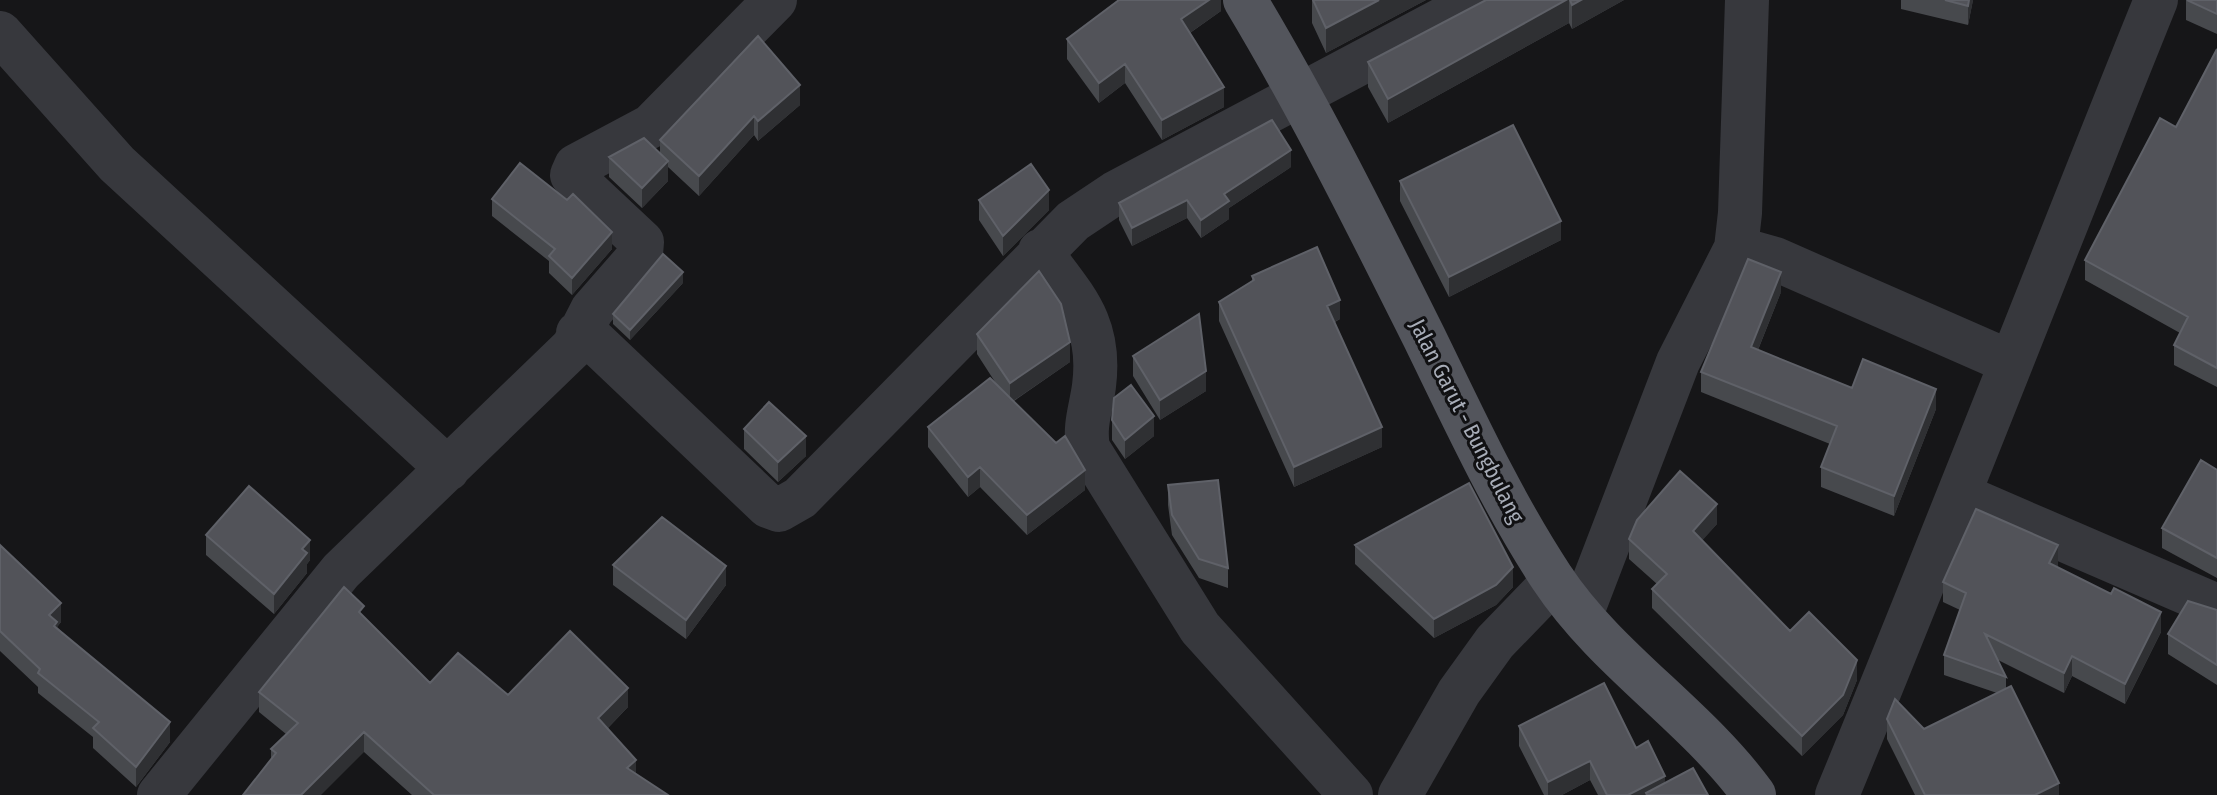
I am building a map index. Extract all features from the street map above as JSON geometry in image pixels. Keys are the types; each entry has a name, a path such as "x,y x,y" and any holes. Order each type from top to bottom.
{"main road":[{"name":"Jalan Garut - Bungbulang","path":"1245,0 1301,93 1480,453 1554,581 1581,615 1734,768 1754,795"}],"street":[{"path":"159,795 341,571 573,347 592,310 643,248 638,236 577,181 572,171 651,126 775,0"},
{"path":"578,333 591,338 768,506 779,510 800,498 1040,251 1073,221 1115,193 1479,0"},
{"path":"1581,615 1678,362 1736,248 1740,213 1747,0"},
{"path":"1837,795 1960,495 2010,362 2156,0"},
{"path":"0,33 117,164 448,469"},
{"path":"1736,248 1775,259 2010,362"},
{"path":"1040,251 1083,310 1097,344 1094,388 1084,424 1088,448 1200,628 1351,795"},
{"path":"1960,495 2217,606"},
{"path":"1400,795 1459,692 1495,642 1554,581"}],"building":[{"path":"1119,0 1209,0 1181,19 1224,87 1162,120 1125,64 1099,83 1067,39"},
{"path":"1313,0 1379,0 1326,28"},
{"path":"1486,0 1566,0 1388,99 1368,62"},
{"path":"1945,0 1969,0 1968,6"},
{"path":"2187,0 2217,0 2217,14"},
{"path":"758,36 800,85 758,121 754,116 699,176 660,140"},
{"path":"2217,49 2217,368 2174,345 2188,317 2085,260 2160,118 2176,127"},
{"path":"1272,120 1291,150 1224,194 1229,201 1201,220 1187,200 1132,228 1119,203"},
{"path":"1513,125 1561,221 1449,277 1400,181"},
{"path":"644,138 668,161 642,188 609,157"},
{"path":"520,163 567,200 573,194 612,232 572,278 549,256 555,249 492,199"},
{"path":"1031,164 1049,190 1003,236 979,200"},
{"path":"1317,247 1340,300 1327,306 1382,427 1294,467 1219,302 1254,280 1252,276"},
{"path":"663,254 683,272 630,330 613,314"},
{"path":"1748,259 1781,272 1751,347 1852,388 1863,359 1936,389 1894,496 1821,467 1837,426 1701,372"},
{"path":"1039,271 1061,304 1070,342 1010,383 977,334"},
{"path":"1199,314 1206,371 1160,400 1133,356"},
{"path":"990,378 1056,443 1065,436 1085,470 1027,515 980,467 968,477 928,427"},
{"path":"1131,385 1154,416 1125,440 1112,420 1114,398"},
{"path":"769,402 806,436 778,462 744,429"},
{"path":"2201,460 2217,470 2217,558 2162,528"},
{"path":"1680,471 1717,504 1693,531 1790,631 1809,612 1857,660 1843,695 1802,736 1652,589 1667,574 1629,539 1637,520"},
{"path":"1218,480 1228,568 1199,559 1172,515 1168,485"},
{"path":"1469,483 1513,567 1496,585 1434,619 1355,545"},
{"path":"249,486 310,540 302,549 307,553 274,594 206,535"},
{"path":"1976,509 2058,545 2049,563 2111,594 2114,588 2161,612 2125,684 2072,656 2064,673 1985,634 2006,677 1944,655 1966,593 1943,582"},
{"path":"662,517 726,566 686,620 613,565"},
{"path":"0,545 61,603 49,615 57,622 54,626 170,722 136,767 93,728 99,722 38,673 40,669 0,631"},
{"path":"344,587 364,606 359,612 430,683 458,653 508,695 570,631 628,688 598,718 636,760 627,768 668,795 434,795 364,732 301,795 243,795 276,753 271,749 298,723 259,692"},
{"path":"2188,601 2217,610 2217,665 2168,634"},
{"path":"1604,683 1636,748 1648,741 1665,776 1628,795 1607,795 1590,761 1548,782 1519,726"},
{"path":"2011,686 2059,783 2035,795 1925,795 1887,719 1895,699 1924,729"},
{"path":"1693,768 1708,795 1647,795 1646,793"}]}
